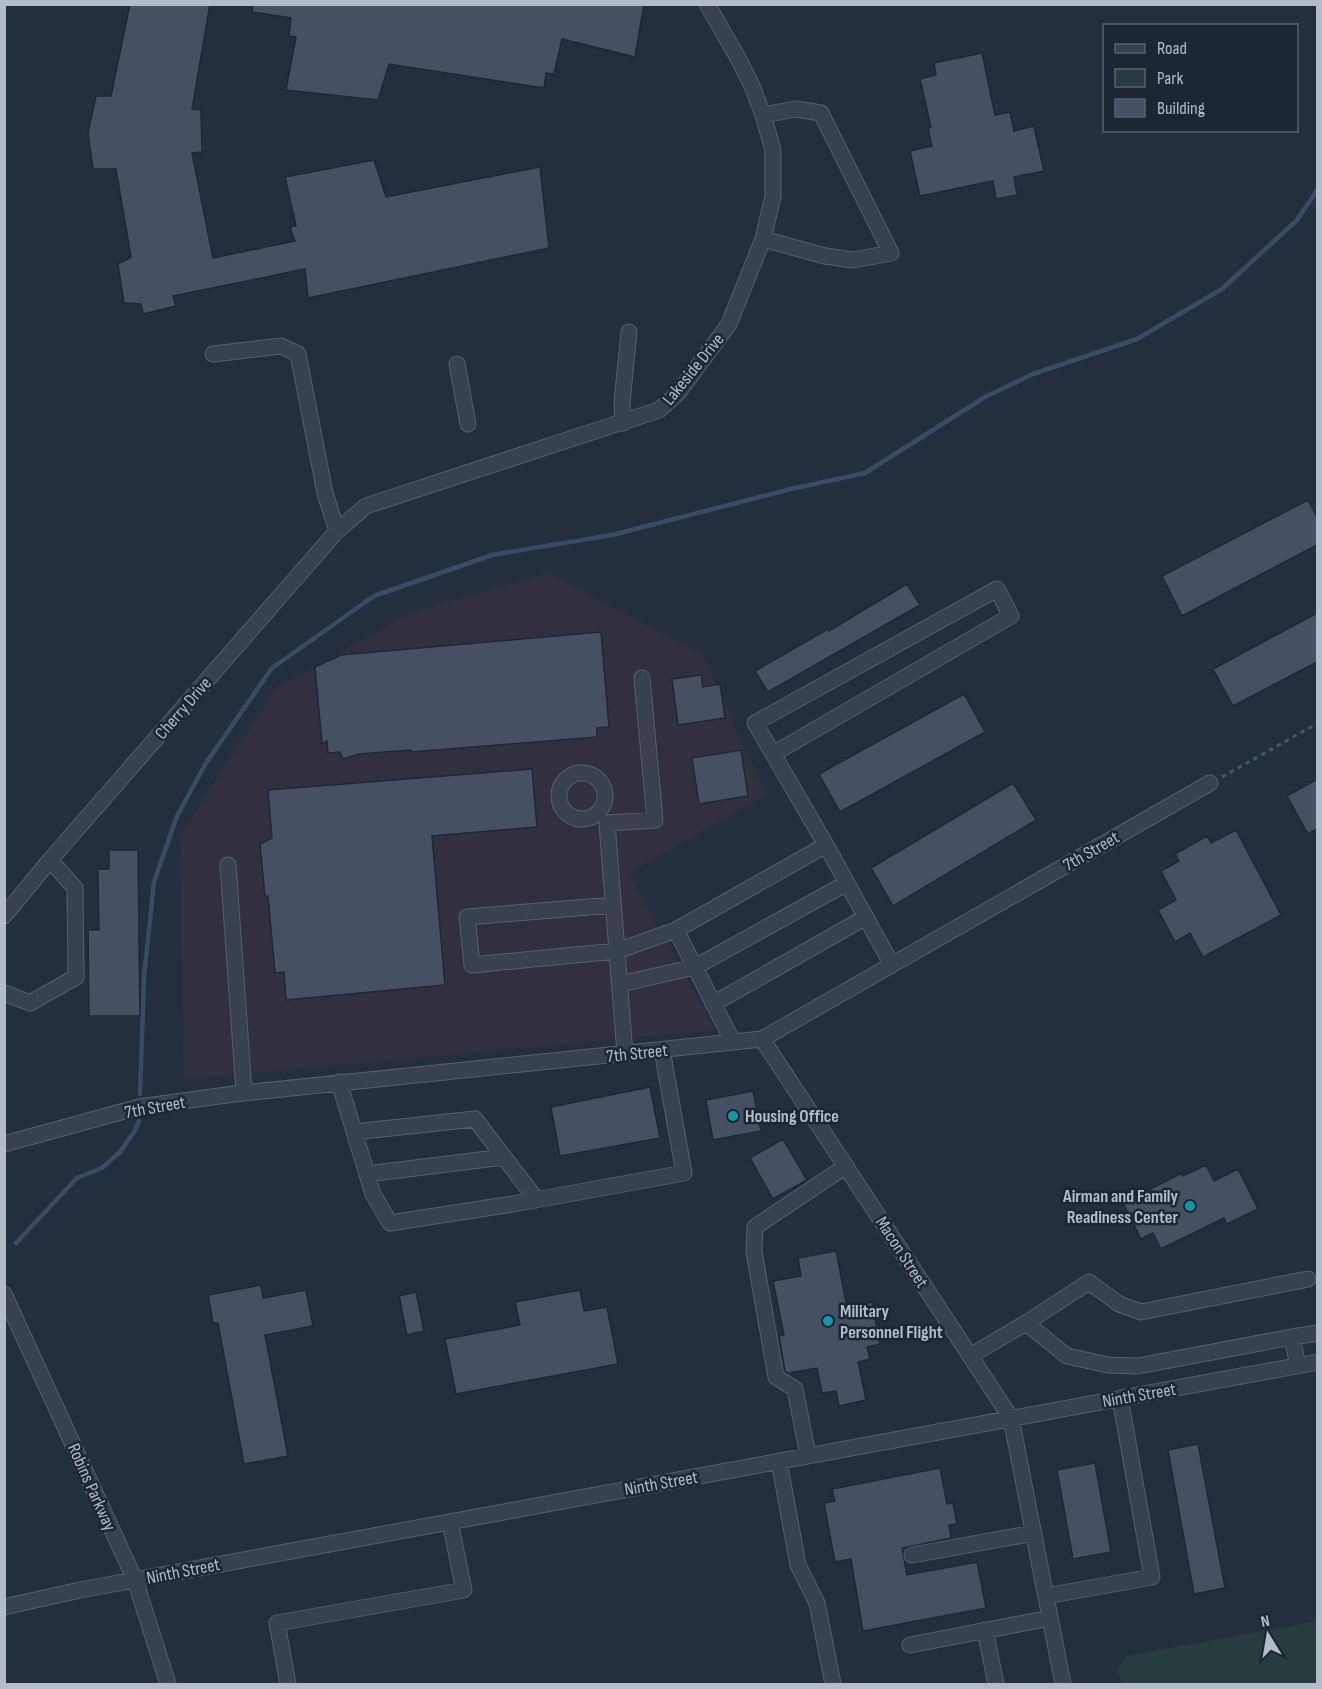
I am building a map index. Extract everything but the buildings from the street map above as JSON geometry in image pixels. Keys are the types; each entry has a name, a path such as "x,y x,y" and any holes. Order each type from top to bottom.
{"street":[{"name":"Lakeside Drive","path":"337,531 366,506 659,410 678,393 729,324 763,239 773,196 773,161 763,115 752,86 707,4"},
{"path":"763,115 796,109 820,113 891,253 853,260 825,256 763,239"},
{"path":"623,423 622,402 629,332"},
{"path":"213,354 281,346 298,354 325,493 337,531"},
{"path":"457,364 468,424"},
{"name":"Cherry Drive","path":"4,915 337,531"},
{"path":"773,754 1011,616 997,589 755,723 892,965"},
{"path":"626,1054 613,905 602,818 655,820 642,678"},
{"name":"7th Street","path":"4,1144 139,1107 244,1092 762,1039 1210,783"},
{"path":"613,905 467,917 472,965 617,951 676,930 826,845"},
{"path":"4,993 30,1003 76,977 75,888 50,860"},
{"path":"228,865 244,1092"},
{"path":"620,984 695,967 847,883"},
{"path":"713,1004 866,917"},
{"path":"676,930 733,1042"},
{"name":"Macon Street","path":"762,1039 1011,1418 1063,1684"},
{"path":"339,1082 373,1194 390,1223 684,1173 662,1050"},
{"path":"354,1132 475,1119 536,1199"},
{"path":"367,1174 504,1157"},
{"path":"808,1455 795,1389 776,1377 754,1252 755,1227 846,1166"},
{"path":"970,1356 1089,1282 1119,1304 1141,1312 1308,1279"},
{"name":"Robins Parkway","path":"4,1294 135,1580 168,1684"},
{"path":"1026,1323 1067,1356 1108,1365 1138,1366 1317,1333"},
{"path":"1292,1337 1298,1366"},
{"name":"Ninth Street","path":"4,1607 135,1580 1317,1362"},
{"path":"1046,1596 1152,1576 1120,1398"},
{"path":"779,1461 798,1565 817,1603 833,1684"},
{"path":"288,1684 277,1623 464,1590 450,1522"},
{"path":"912,1556 1034,1533"},
{"path":"910,1645 1050,1617"},
{"path":"985,1630 996,1684"}],"path":[{"path":"1210,783 1317,723"}],"shaded area":[{"path":"548,573 703,655 766,795 628,873 716,1030 184,1079 180,836 276,688 413,612"}],"green space":[{"path":"1317,1621 1317,1684 1121,1684 1118,1668 1127,1656"}],"waterway":[{"path":"140,1094 144,977 154,882 177,816 206,763 272,668 374,596 492,555 612,535 791,489 865,473 985,397 1033,374 1137,339 1222,289 1297,220 1318,189"},
{"path":"16,1243 77,1178 102,1168 120,1152 139,1121"}],"place":[{"name":"Housing Office","path":"733,1116"},
{"name":"Airman and Family Readiness Center","path":"1190,1206"},
{"name":"Military Personnel Flight","path":"828,1321"}]}
